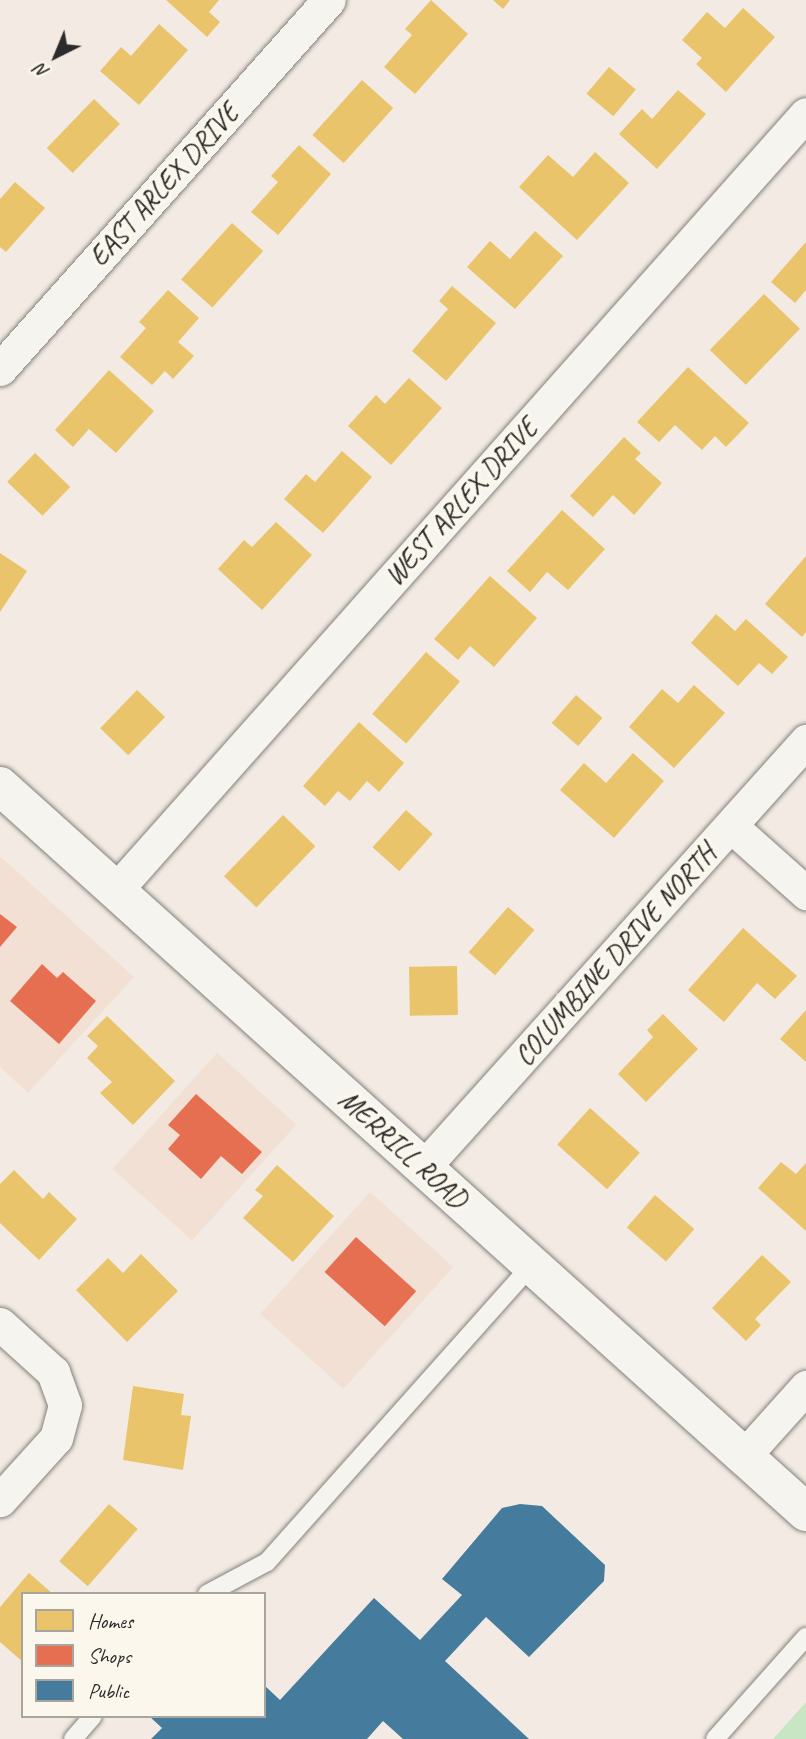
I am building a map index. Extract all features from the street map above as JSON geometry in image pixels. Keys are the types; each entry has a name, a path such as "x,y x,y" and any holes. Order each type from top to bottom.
{"main road":[{"name":"MERRILL ROAD","path":"0,786 806,1512"}],"street":[{"name":"EAST ARLEX DRIVE","path":"0,369 328,0"},
{"name":"WEST ARLEX DRIVE","path":"116,890 806,114"},
{"name":"COLUMBINE DRIVE NORTH","path":"423,1168 806,741"},
{"path":"731,826 806,893"},
{"path":"0,1324 53,1371 65,1405 57,1438 0,1500"},
{"path":"744,1457 806,1387"}],"lane":[{"path":"211,1592 267,1562 532,1265"},
{"path":"715,1739 806,1637"},
{"path":"73,1739 91,1718"}],"shaded area":[{"path":"0,856 134,977 28,1093 0,1067"},
{"path":"217,1053 297,1125 192,1241 113,1169"},
{"path":"370,1192 453,1267 343,1389 260,1314"}],"green space":[{"path":"806,1702 806,1739 773,1739"}],"building: Homes":[{"path":"166,0 219,0 209,12 220,22 207,37"},
{"path":"431,0 468,34 415,94 384,67 412,35 405,29"},
{"path":"493,0 510,0 503,9"},
{"path":"743,8 775,37 726,92 696,64 702,58 682,40 707,12 725,28"},
{"path":"159,24 188,50 139,105 100,71 121,47 131,56"},
{"path":"609,67 636,89 613,116 587,94"},
{"path":"362,80 393,108 344,163 312,135"},
{"path":"678,90 706,114 657,169 619,134 642,109 652,119"},
{"path":"94,99 120,124 73,173 47,148"},
{"path":"299,145 331,174 278,235 251,212 278,182 271,176"},
{"path":"595,152 629,183 577,240 519,187 548,155 573,177"},
{"path":"15,182 45,208 6,252 0,247 0,199"},
{"path":"232,223 263,251 212,308 181,279"},
{"path":"535,231 563,256 515,309 467,267 490,241 510,259"},
{"path":"806,242 806,290 795,303 771,282"},
{"path":"452,286 496,323 446,381 412,351 448,309 439,301"},
{"path":"168,290 199,318 178,342 194,356 173,379 165,371 152,385 120,357 146,328 139,322"},
{"path":"764,294 800,329 746,385 710,350"},
{"path":"688,367 749,423 726,447 715,436 702,450 675,425 659,442 637,422"},
{"path":"109,370 154,411 116,453 89,429 73,447 55,430"},
{"path":"409,378 442,408 391,465 348,426 376,395 385,404"},
{"path":"624,437 641,453 635,459 662,483 634,515 613,495 593,517 570,496"},
{"path":"342,451 372,477 323,533 284,499 306,474 315,482"},
{"path":"35,453 70,487 42,516 7,482"},
{"path":"562,510 605,549 568,590 547,572 530,592 507,571"},
{"path":"276,522 312,555 262,610 218,569 244,540 252,547"},
{"path":"0,553 27,571 0,612"},
{"path":"806,556 806,632 802,637 765,604"},
{"path":"490,576 537,618 494,667 470,646 458,660 434,639"},
{"path":"716,614 735,631 746,619 788,657 772,674 759,663 738,686 691,643"},
{"path":"426,652 460,682 406,743 372,714"},
{"path":"694,685 725,713 674,768 629,727 662,689 678,703"},
{"path":"137,690 165,717 128,755 100,728"},
{"path":"576,695 602,718 578,746 552,723"},
{"path":"359,722 404,763 379,792 367,781 350,801 338,791 325,806 303,786"},
{"path":"633,753 664,781 614,838 560,790 584,763 606,783"},
{"path":"406,810 433,834 399,871 373,847"},
{"path":"283,815 315,846 256,907 224,876"},
{"path":"508,907 534,930 495,975 469,952"},
{"path":"743,928 797,976 775,999 757,983 724,1022 688,990"},
{"path":"457,966 458,1015 410,1016 409,967"},
{"path":"806,1010 806,1062 780,1039"},
{"path":"663,1014 698,1049 646,1102 618,1074 653,1037 647,1030"},
{"path":"107,1016 175,1081 133,1125 100,1093 112,1082 87,1058 98,1046 87,1036"},
{"path":"590,1108 640,1153 607,1189 557,1144"},
{"path":"781,1162 796,1174 806,1163 806,1231 758,1188"},
{"path":"277,1165 334,1216 293,1262 243,1218 263,1196 255,1190"},
{"path":"14,1170 43,1199 49,1192 77,1219 39,1260 0,1223 0,1184"},
{"path":"655,1195 694,1229 666,1262 627,1227"},
{"path":"141,1254 178,1291 127,1342 76,1290 108,1258 123,1273"},
{"path":"762,1255 791,1282 755,1319 761,1325 746,1341 712,1308"},
{"path":"133,1386 184,1394 181,1415 191,1416 183,1470 123,1460"},
{"path":"109,1504 138,1529 88,1586 59,1561"},
{"path":"29,1573 51,1592 21,1592 21,1660 0,1642 0,1607"}],"building: Shops":[{"path":"0,914 17,927 0,947"},
{"path":"42,964 57,978 63,972 96,1001 59,1044 10,1001"},
{"path":"196,1094 262,1152 242,1174 221,1156 201,1179 168,1149 180,1135 168,1125"},
{"path":"356,1237 416,1291 385,1326 325,1272"}],"building: Public":[{"path":"520,1504 542,1506 605,1565 604,1581 529,1657 486,1617 445,1661 529,1739 403,1739 383,1721 367,1739 151,1739 162,1728 151,1718 266,1718 266,1687 280,1700 374,1598 420,1640 462,1595 442,1579 502,1508"}]}
